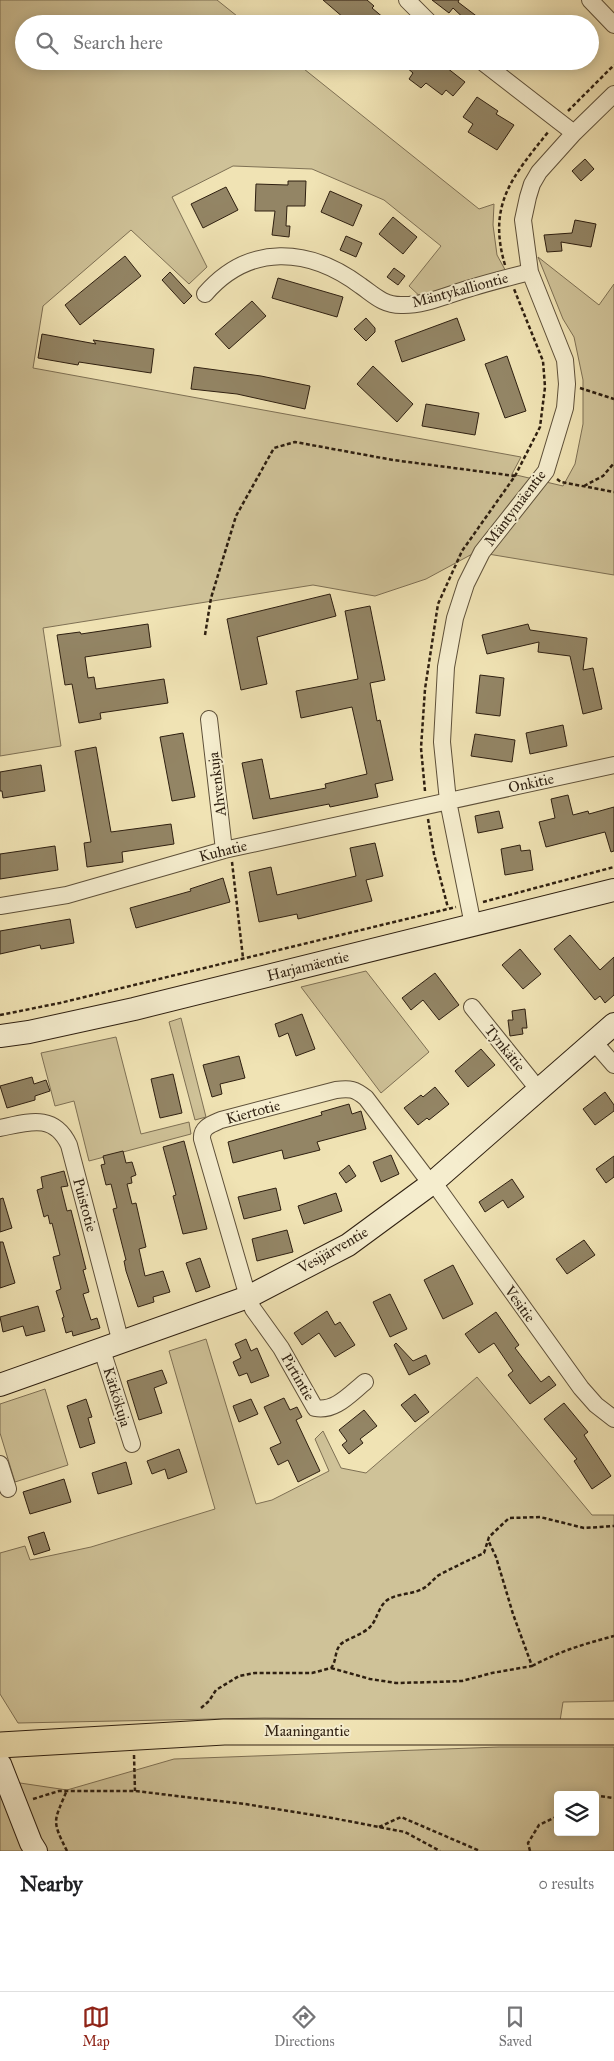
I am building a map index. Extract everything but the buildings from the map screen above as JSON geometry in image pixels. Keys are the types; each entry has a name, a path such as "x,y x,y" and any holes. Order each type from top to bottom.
{"main road":[{"name":"Maaningantie","path":"0,1744 224,1732 614,1732"}],"street":[{"path":"407,0 423,15"},
{"path":"590,0 614,25"},
{"path":"493,70 574,133"},
{"name":"Mäntymäentie","path":"471,915 448,801 442,742 446,667 455,618 466,584 482,552 546,471 565,408 567,384 565,360 530,272 523,220 532,184 539,172 574,133 614,94"},
{"name":"Mäntykalliontie","path":"205,294 217,280 243,264 252,260 282,256 307,258 329,267 387,304 402,306 426,302 530,272"},
{"name":"Ahvenkuja","path":"209,719 224,850"},
{"name":"Onkitie","path":"448,801 614,765"},
{"name":"Kuhatie","path":"0,906 66,895 224,850 448,801"},
{"name":"Harjamäentie","path":"0,1036 29,1032 134,1009 471,915 614,890"},
{"name":"Tynkätie","path":"472,1007 538,1089"},
{"name":"Vesijärventie","path":"0,1385 112,1347 248,1297 348,1245 431,1184 614,1024"},
{"path":"594,1042 614,1065"},
{"name":"Kiertotie","path":"248,1297 202,1139 201,1134 206,1126 221,1120 336,1090 348,1088 356,1090 366,1098 431,1184"},
{"name":"Puistotie","path":"0,1128 26,1122 45,1123 55,1126 64,1135 69,1145 112,1347"},
{"name":"Vesitie","path":"431,1184 439,1190 581,1388 596,1405 614,1419"},
{"name":"Pirtintie","path":"248,1297 253,1309 281,1348 315,1408 324,1410 334,1407 366,1382"},
{"name":"Kätkökuja","path":"112,1347 132,1444"},
{"path":"0,1464 8,1489"},
{"path":"0,1764 31,1843 36,1851"}],"path":[{"path":"448,908 434,854 426,806 421,748 425,689 438,604 469,538 514,476 540,427 545,387 543,361 509,277 502,253 500,208 518,171 558,121 614,66"},
{"path":"567,384 614,399"},
{"path":"206,635 211,598 236,516 274,448 295,442 393,460 514,476"},
{"path":"583,486 603,476 614,463"},
{"path":"546,471 561,482 614,492"},
{"path":"224,850 232,854 243,959"},
{"path":"0,1015 60,1003 448,908 471,915 614,867"},
{"path":"331,1668 342,1642 356,1637 372,1626 385,1602 394,1596 407,1595 421,1590 432,1584 437,1576 484,1553 488,1540 509,1518 540,1517 584,1528 614,1526"},
{"path":"488,1540 496,1557 513,1614 532,1666"},
{"path":"201,1708 209,1701 216,1690 239,1676 255,1673 312,1673 331,1668 370,1679 396,1683 462,1681 492,1672 532,1666 556,1653 614,1636"},
{"path":"134,1752 135,1791"},
{"path":"67,1851 55,1827 56,1815 68,1790"},
{"path":"30,1800 46,1794 68,1790 135,1791 245,1804 405,1832 440,1851"},
{"path":"599,1796 614,1798"},
{"path":"377,1828 401,1816 480,1851"},
{"path":"530,1851 528,1843 539,1825 554,1818"}],"shaded area":[{"path":"0,0 217,0 236,15 15,15 15,70 305,70 479,209 494,204 493,225 497,255 509,277 426,302 409,286 441,246 384,200 312,169 233,166 172,197 207,267 189,284 131,230 43,306 33,368 521,457 512,474 563,486 575,464 583,424 583,380 574,337 563,319 538,257 599,305 614,284 614,575 476,552 426,579 375,596 313,585 43,628 61,746 0,756"},
{"path":"366,971 429,1052 381,1093 301,987"},
{"path":"181,1018 206,1117 195,1120 169,1022"},
{"path":"116,1037 141,1134 189,1122 191,1134 89,1161 74,1101 55,1106 41,1053"},
{"path":"206,1339 256,1504 272,1500 329,1471 315,1439 323,1431 341,1468 366,1473 477,1377 592,1515 614,1515 614,1701 563,1702 560,1721 264,1718 18,1723 0,1694 0,1553 25,1546 30,1560 91,1547 215,1509 169,1351"},
{"path":"45,1389 68,1465 15,1482 0,1433 0,1404"},
{"path":"499,1747 614,1747 614,1851 0,1851 0,1780 67,1790 174,1759"}]}
